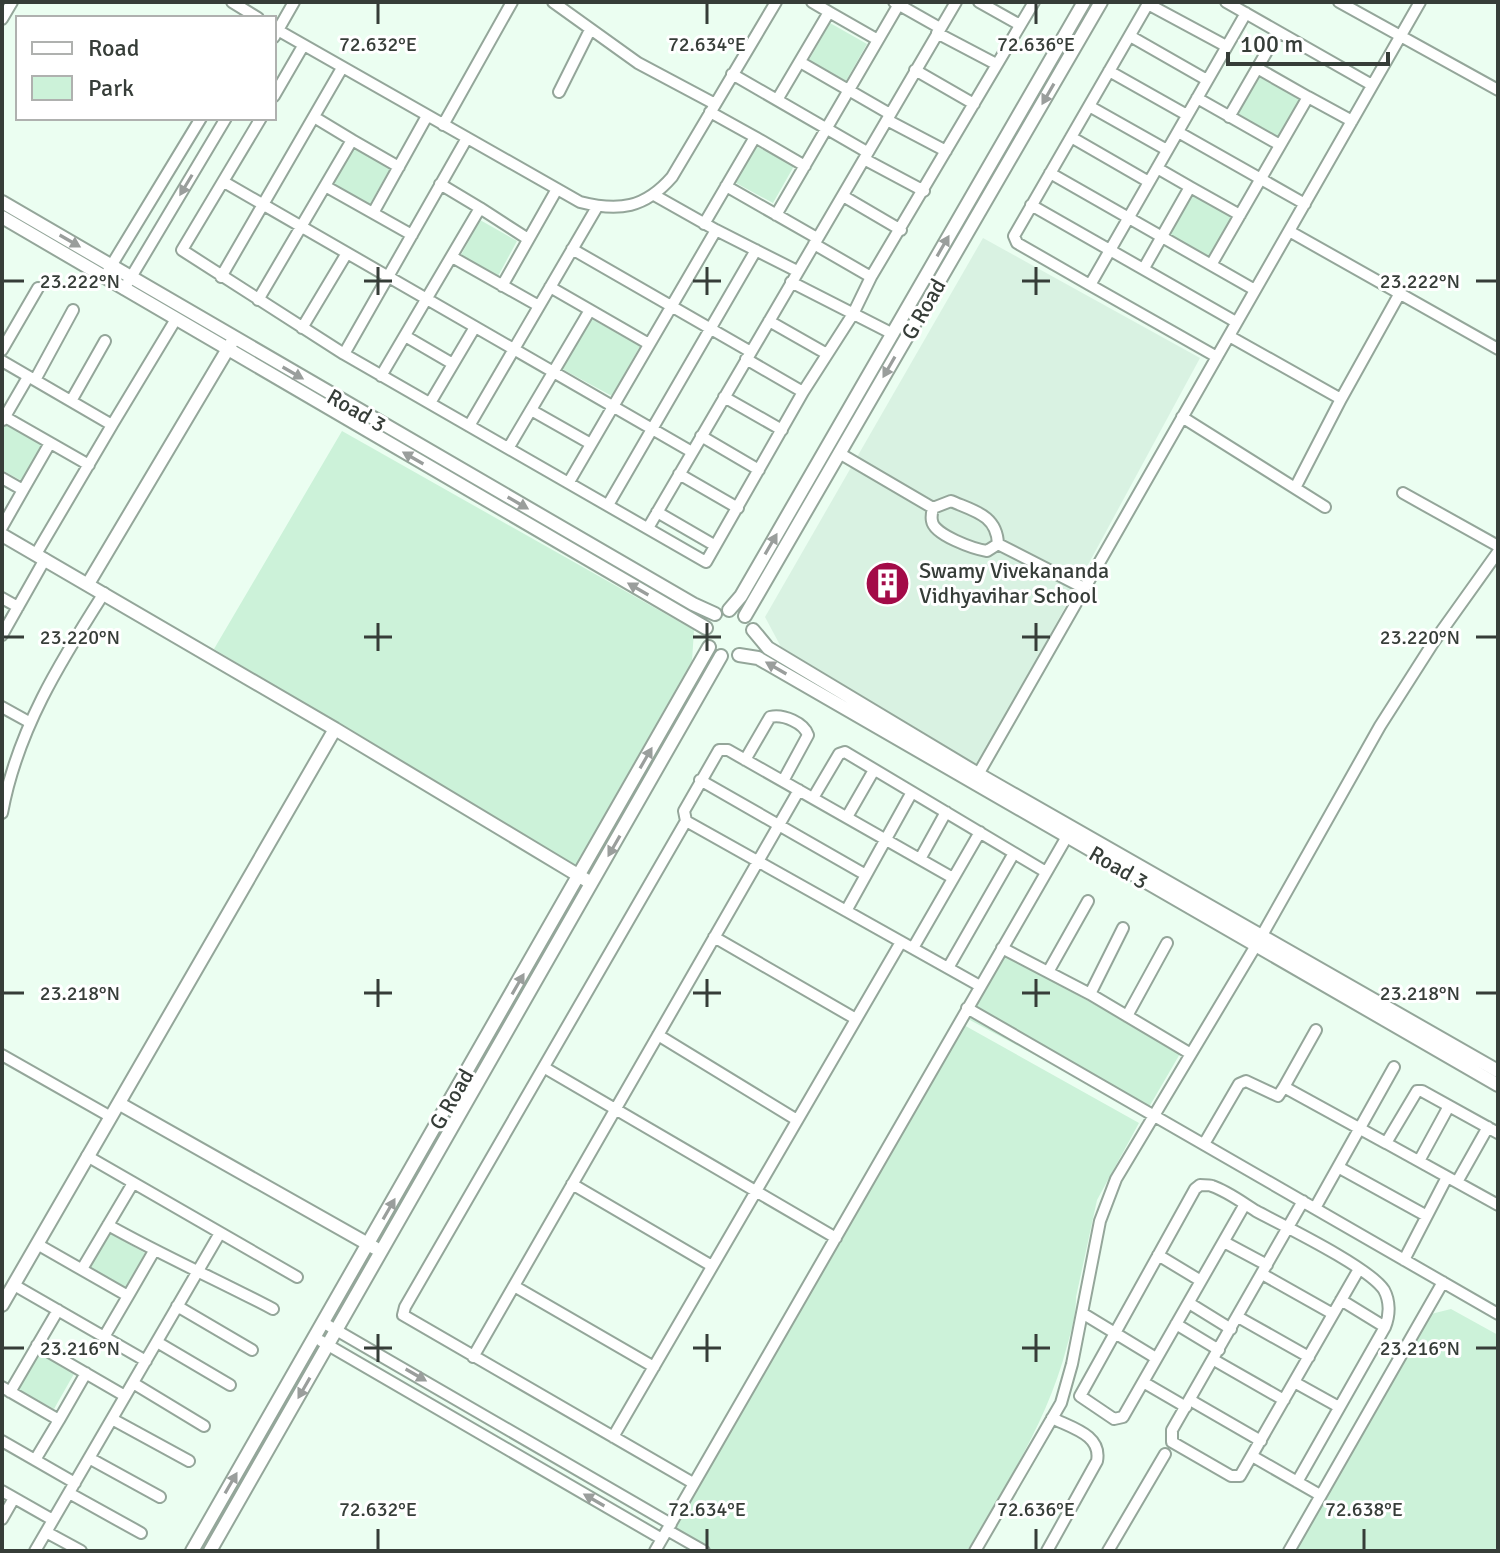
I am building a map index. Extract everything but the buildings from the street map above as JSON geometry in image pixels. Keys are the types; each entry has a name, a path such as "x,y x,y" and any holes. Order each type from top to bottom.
{"street":[{"path":"2,19 12,2"},
{"path":"232,2 255,16"},
{"path":"276,30 294,2"},
{"path":"443,125 512,2"},
{"path":"553,2 638,63 805,166"},
{"path":"276,32 580,202 597,207 638,204 654,195 672,177 776,2"},
{"path":"812,2 878,40"},
{"path":"648,528 956,2"},
{"path":"979,2 1020,25"},
{"path":"260,120 182,250 344,354 706,562 1034,2"},
{"name":"G Road","path":"729,610 741,596 1084,2"},
{"name":"G Road","path":"745,616 1101,2"},
{"path":"1226,2 1372,85"},
{"path":"1339,2 1498,90"},
{"path":"976,778 1420,2"},
{"path":"776,215 878,40 896,3 996,64"},
{"path":"1217,357 1015,240 1016,230 1149,3 1226,46"},
{"path":"777,100 829,12"},
{"path":"1090,285 1246,13"},
{"path":"559,92 590,30"},
{"path":"1229,117 1278,32"},
{"path":"1130,36 1207,80"},
{"path":"276,93 303,46"},
{"path":"800,62 946,151"},
{"path":"221,277 342,68"},
{"path":"1257,68 1352,121"},
{"path":"915,70 974,104"},
{"path":"1109,71 1187,115"},
{"path":"732,74 827,129 924,191"},
{"path":"1211,265 1308,97"},
{"path":"1197,98 1280,145"},
{"path":"1089,106 1167,150"},
{"path":"373,213 427,116"},
{"path":"314,117 399,167"},
{"path":"108,270 200,120"},
{"path":"127,283 225,120"},
{"path":"1178,132 1305,204"},
{"path":"704,224 755,137"},
{"path":"1071,137 1149,182"},
{"path":"344,354 467,138"},
{"path":"258,300 352,140"},
{"path":"1157,168 1240,215"},
{"path":"1050,173 1255,290"},
{"path":"224,182 692,452"},
{"path":"440,184 528,239"},
{"path":"325,186 412,235"},
{"path":"726,186 871,277"},
{"path":"1144,268 1190,187"},
{"path":"502,286 557,189"},
{"path":"654,195 797,271"},
{"path":"843,196 901,230"},
{"name":"Road 3","path":"2,202 108,270 176,319 231,344 715,614"},
{"path":"1031,205 1236,322"},
{"path":"469,426 597,207"},
{"path":"381,376 480,208"},
{"name":"Road 3","path":"2,217 108,270"},
{"path":"569,482 716,230"},
{"path":"1289,231 1498,349"},
{"path":"572,249 710,329 803,392"},
{"path":"608,505 756,250"},
{"path":"302,328 347,253"},
{"path":"452,257 539,306"},
{"path":"791,282 893,334"},
{"name":"Road 3","path":"127,283 706,628"},
{"path":"550,287 649,344"},
{"path":"2,350 38,288"},
{"path":"1295,488 1400,293"},
{"path":"73,310 3,419 89,465"},
{"path":"509,447 590,310"},
{"path":"2,635 89,465 176,319"},
{"path":"769,321 827,354"},
{"path":"430,403 475,327"},
{"path":"405,336 453,364"},
{"path":"1229,336 1341,399"},
{"path":"71,401 105,341"},
{"path":"88,584 231,344"},
{"path":"2,361 112,425"},
{"path":"724,397 782,430"},
{"path":"531,410 591,444"},
{"path":"1182,417 1325,507"},
{"path":"701,436 759,470"},
{"path":"2,527 50,443"},
{"path":"839,453 933,508"},
{"path":"679,474 738,508"},
{"path":"2,478 23,490"},
{"path":"975,1551 1052,1418 1068,1381 1108,1197 1380,726 1498,549 1403,493"},
{"path":"933,508 951,501 988,517 998,534 998,544"},
{"path":"933,508 932,521 944,535 976,550 987,551 998,544"},
{"path":"657,512 714,545"},
{"path":"2,535 335,729 592,884"},
{"path":"998,544 1084,588"},
{"path":"2,813 29,722 104,593"},
{"path":"2,598 18,607"},
{"path":"729,610 745,616 753,630 750,645 739,655 721,656 709,647 706,628 715,614 729,610"},
{"name":"Road 3","path":"753,630 768,648 976,778"},
{"name":"G Road","path":"192,1551 709,647"},
{"name":"Road 3","path":"739,655 758,658 976,778 1258,941 1498,1085"},
{"name":"G Road","path":"210,1551 721,656"},
{"path":"2,707 29,722"},
{"path":"745,760 770,717 789,719 806,729 808,735 783,781"},
{"path":"2,1305 335,729"},
{"path":"953,878 728,750 719,750 683,813 686,821 980,986"},
{"path":"813,798 842,752 1046,872"},
{"path":"2,762 13,769"},
{"path":"847,817 874,770"},
{"path":"700,780 866,875"},
{"path":"473,1357 799,790"},
{"path":"846,911 912,792"},
{"path":"920,859 946,812"},
{"path":"686,821 403,1315 693,1483"},
{"path":"913,948 980,832"},
{"path":"655,1551 1070,832"},
{"path":"948,968 1014,853"},
{"path":"1048,972 1088,901"},
{"path":"1090,994 1123,928"},
{"path":"714,937 856,1019"},
{"name":"Road 3","path":"1258,941 1498,1071"},
{"path":"613,1437 901,942"},
{"path":"1127,1016 1167,943"},
{"path":"1002,948 1090,994 1191,1054"},
{"path":"967,1008 1498,1314"},
{"path":"1204,1144 1242,1082 1278,1096 1316,1030"},
{"path":"658,1035 797,1120"},
{"path":"2,1055 111,1117"},
{"path":"1315,1208 1394,1067"},
{"path":"545,1068 836,1238"},
{"path":"1284,1087 1497,1202"},
{"path":"1386,1143 1417,1091 1493,1130 1425,1215 1404,1260"},
{"path":"120,1104 382,1252"},
{"path":"1419,1161 1449,1106"},
{"path":"87,1156 297,1277"},
{"path":"1338,1167 1425,1215"},
{"path":"82,1269 133,1183"},
{"path":"572,1184 712,1266"},
{"path":"1245,1204 1123,1417 1118,1419 1081,1399 1081,1391 1200,1185 1212,1185 1359,1269 1383,1289 1387,1298 1389,1318 1385,1327 1297,1482"},
{"path":"1303,1201 1170,1435 1172,1442 1231,1476 1240,1476 1359,1269"},
{"path":"108,1225 273,1309"},
{"path":"35,1551 220,1233"},
{"path":"1224,1242 1333,1314"},
{"path":"37,1244 128,1296"},
{"path":"104,1337 154,1251"},
{"path":"1158,1255 1201,1281"},
{"path":"1289,1551 1443,1282"},
{"path":"14,1285 146,1361"},
{"path":"514,1286 654,1367"},
{"path":"1341,1300 1385,1327"},
{"path":"1189,1303 1231,1329"},
{"path":"177,1306 252,1350"},
{"path":"58,1310 6,1390 59,1420"},
{"path":"1082,1313 1156,1358"},
{"path":"1238,1317 1309,1357"},
{"path":"324,1323 667,1531"},
{"path":"1176,1324 1284,1400"},
{"path":"315,1337 704,1551"},
{"path":"157,1342 230,1385"},
{"path":"37,1345 125,1396"},
{"path":"35,1460 86,1373"},
{"path":"1143,1382 1261,1441"},
{"path":"1294,1382 1339,1407"},
{"path":"133,1383 204,1426"},
{"path":"1047,1551 1097,1461 1099,1452 1093,1439 1052,1418"},
{"path":"112,1419 189,1461"},
{"path":"2,1441 141,1533"},
{"path":"1108,1551 1165,1454"},
{"path":"1252,1456 1320,1495"},
{"path":"89,1458 160,1497"},
{"path":"2,1491 53,1520"},
{"path":"2,1519 14,1498"},
{"path":"46,1532 81,1551"}],"shaded area":[{"path":"983,238 1200,358 979,766 781,647 765,617"}],"green space":[{"path":"830,23 867,44 846,81 809,60"},
{"path":"1261,74 1303,97 1278,141 1236,117"},
{"path":"756,146 794,166 773,203 736,183"},
{"path":"354,147 391,167 370,204 333,184"},
{"path":"1193,192 1235,216 1210,260 1168,236"},
{"path":"480,220 517,241 497,278 460,257"},
{"path":"590,318 640,346 612,396 562,369"},
{"path":"6,424 43,444 22,481 2,470 2,430"},
{"path":"342,431 694,630 692,661 574,868 214,649"},
{"path":"1003,954 1181,1052 1145,1114 968,1019"},
{"path":"962,1024 1139,1123 1097,1200 1069,1340 1049,1400 1024,1452 967,1551 692,1551 670,1535"},
{"path":"108,1232 145,1253 124,1290 87,1269"},
{"path":"1451,1309 1498,1335 1498,1551 1296,1551 1431,1314"},
{"path":"38,1351 75,1372 54,1409 17,1389"}],"place":[{"name":"Swamy Vivekananda Vidhyavihar School","path":"888,583"}]}
